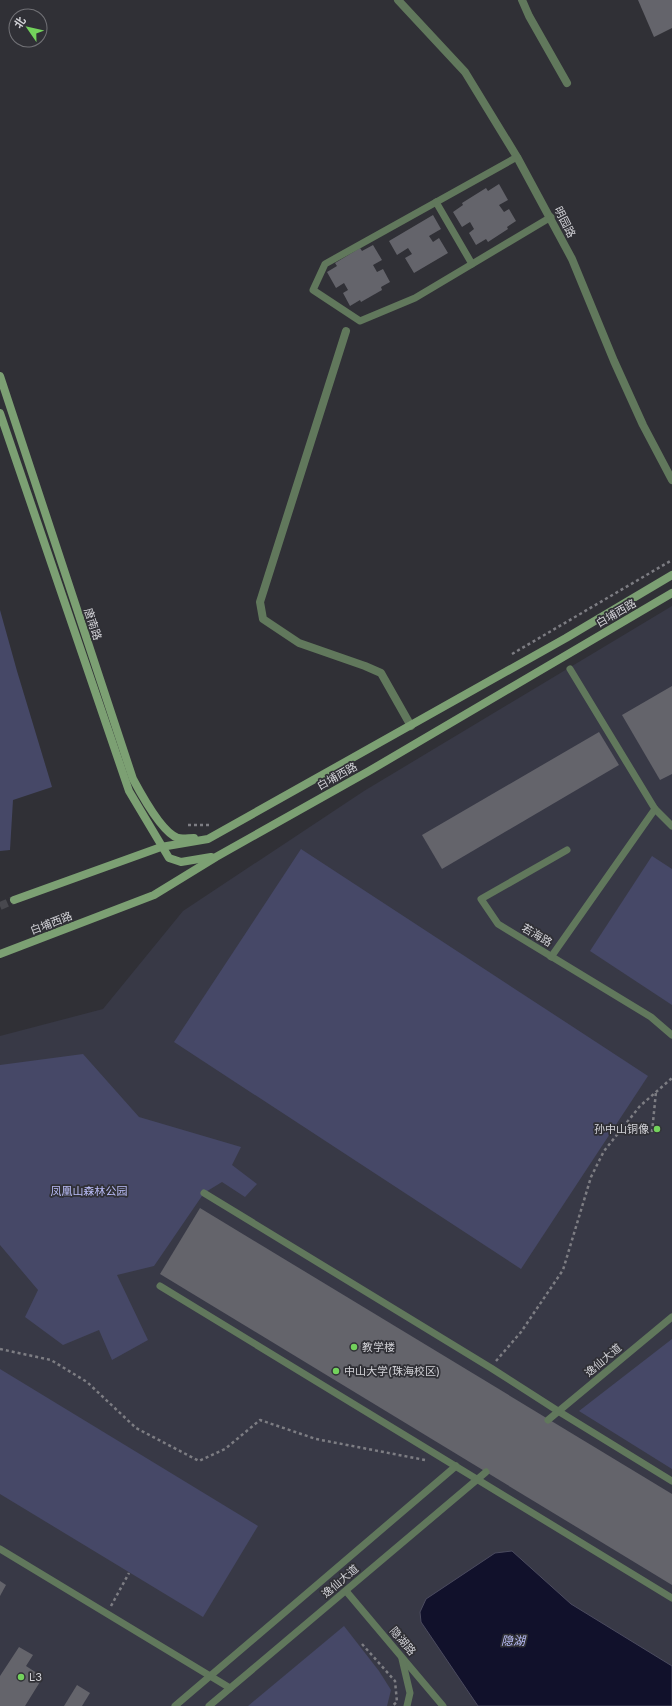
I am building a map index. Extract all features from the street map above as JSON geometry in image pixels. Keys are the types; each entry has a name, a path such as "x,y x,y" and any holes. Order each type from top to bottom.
{"main road":[{"name":"唐南路","path":"0,376 133,779 152,813 177,838 208,839"},
{"name":"唐南路","path":"0,413 129,791 161,848 169,858 182,862 216,857"},
{"name":"白埔西路","path":"14,900 161,848 208,839 566,638 672,575"},
{"name":"白埔西路","path":"0,954 154,895 216,857 369,771 672,593"}],"street":[{"name":"明园路","path":"398,0 465,72 517,157 551,217 572,259 614,361 643,424 672,480"},
{"path":"522,0 528,16 567,84"},
{"path":"346,331 260,602 263,620 299,643 381,673 411,726"}],"lane":[{"path":"517,157 325,264 314,290 360,321 415,298 551,217"},
{"path":"436,202 472,264"},
{"path":"570,669 655,809 672,826"},
{"path":"551,957 655,809"},
{"name":"若海路","path":"566,850 481,899 498,924 651,1017 672,1035"},
{"path":"204,1193 491,1368 672,1481"},
{"path":"160,1286 672,1598"},
{"name":"逸仙大道","path":"548,1420 672,1318"},
{"path":"175,1706 456,1466"},
{"name":"逸仙大道","path":"209,1706 486,1472"},
{"path":"0,1549 230,1688"},
{"name":"隐湖路","path":"346,1591 443,1706"},
{"path":"402,1658 410,1693 407,1706"}],"path":[{"path":"491,1368 521,1332 563,1270 591,1177 604,1151 640,1106 672,1078"},
{"path":"652,1132 656,1091"},
{"path":"0,1349 51,1360 87,1382 136,1428 199,1461 225,1449 260,1420 316,1439 433,1462"},
{"path":"106,1613 129,1573"},
{"path":"362,1644 395,1681 397,1702 392,1706"}],"shaded area":[{"name":"中山大学(珠海校区)","path":"672,606 672,1706 0,1706 0,1036 103,1009 183,911 364,791"}],"green space":[{"path":"0,610 52,787 13,800 10,850 0,851"},
{"path":"301,849 648,1076 521,1269 174,1042"},
{"path":"652,856 672,869 672,1005 590,951"},
{"name":"凤凰山森林公园","path":"83,1054 139,1117 241,1147 232,1165 257,1184 245,1197 222,1182 204,1193 154,1266 117,1275 148,1340 112,1360 99,1330 63,1345 25,1317 38,1290 0,1245 0,1065"},
{"path":"672,1339 672,1469 579,1411"},
{"path":"0,1369 258,1526 203,1617 0,1494"},
{"path":"344,1626 379,1671 391,1690 387,1706 248,1706"}],"water":[{"name":"隐湖","path":"512,1551 571,1604 672,1666 672,1706 478,1706 421,1622 420,1612 426,1599 495,1553"}],"building":[{"path":"638,0 672,0 672,28 654,37"},
{"path":"499,184 508,200 499,205 504,212 509,209 516,221 507,227 508,229 488,242 486,239 476,245 469,233 474,229 470,222 462,227 453,212 463,205 462,203 486,188 488,191"},
{"path":"433,215 441,229 429,236 433,242 439,238 448,253 414,273 405,258 412,254 408,248 397,255 389,241"},
{"path":"373,245 382,260 373,265 377,272 383,269 390,282 381,287 382,290 361,302 360,300 350,306 343,293 348,290 344,283 336,288 327,272 337,266 335,263 360,248 362,251"},
{"path":"672,686 672,774 660,780 622,715"},
{"path":"599,732 619,765 442,869 422,835"},
{"name":"教学楼","path":"200,1208 672,1494 672,1585 160,1274"},
{"path":"0,1581 6,1585 0,1596"},
{"name":"L3","path":"19,1647 33,1655 26,1666 43,1677 25,1706 0,1706 0,1676"},
{"path":"77,1685 90,1693 82,1706 64,1706"}],"tunnel":[{"path":"0,906 14,900"}],"place":[{"name":"孙中山铜像","path":"657,1129"},
{"name":"教学楼","path":"354,1347"},
{"name":"中山大学(珠海校区)","path":"336,1371"},
{"name":"L3","path":"21,1677"}]}
